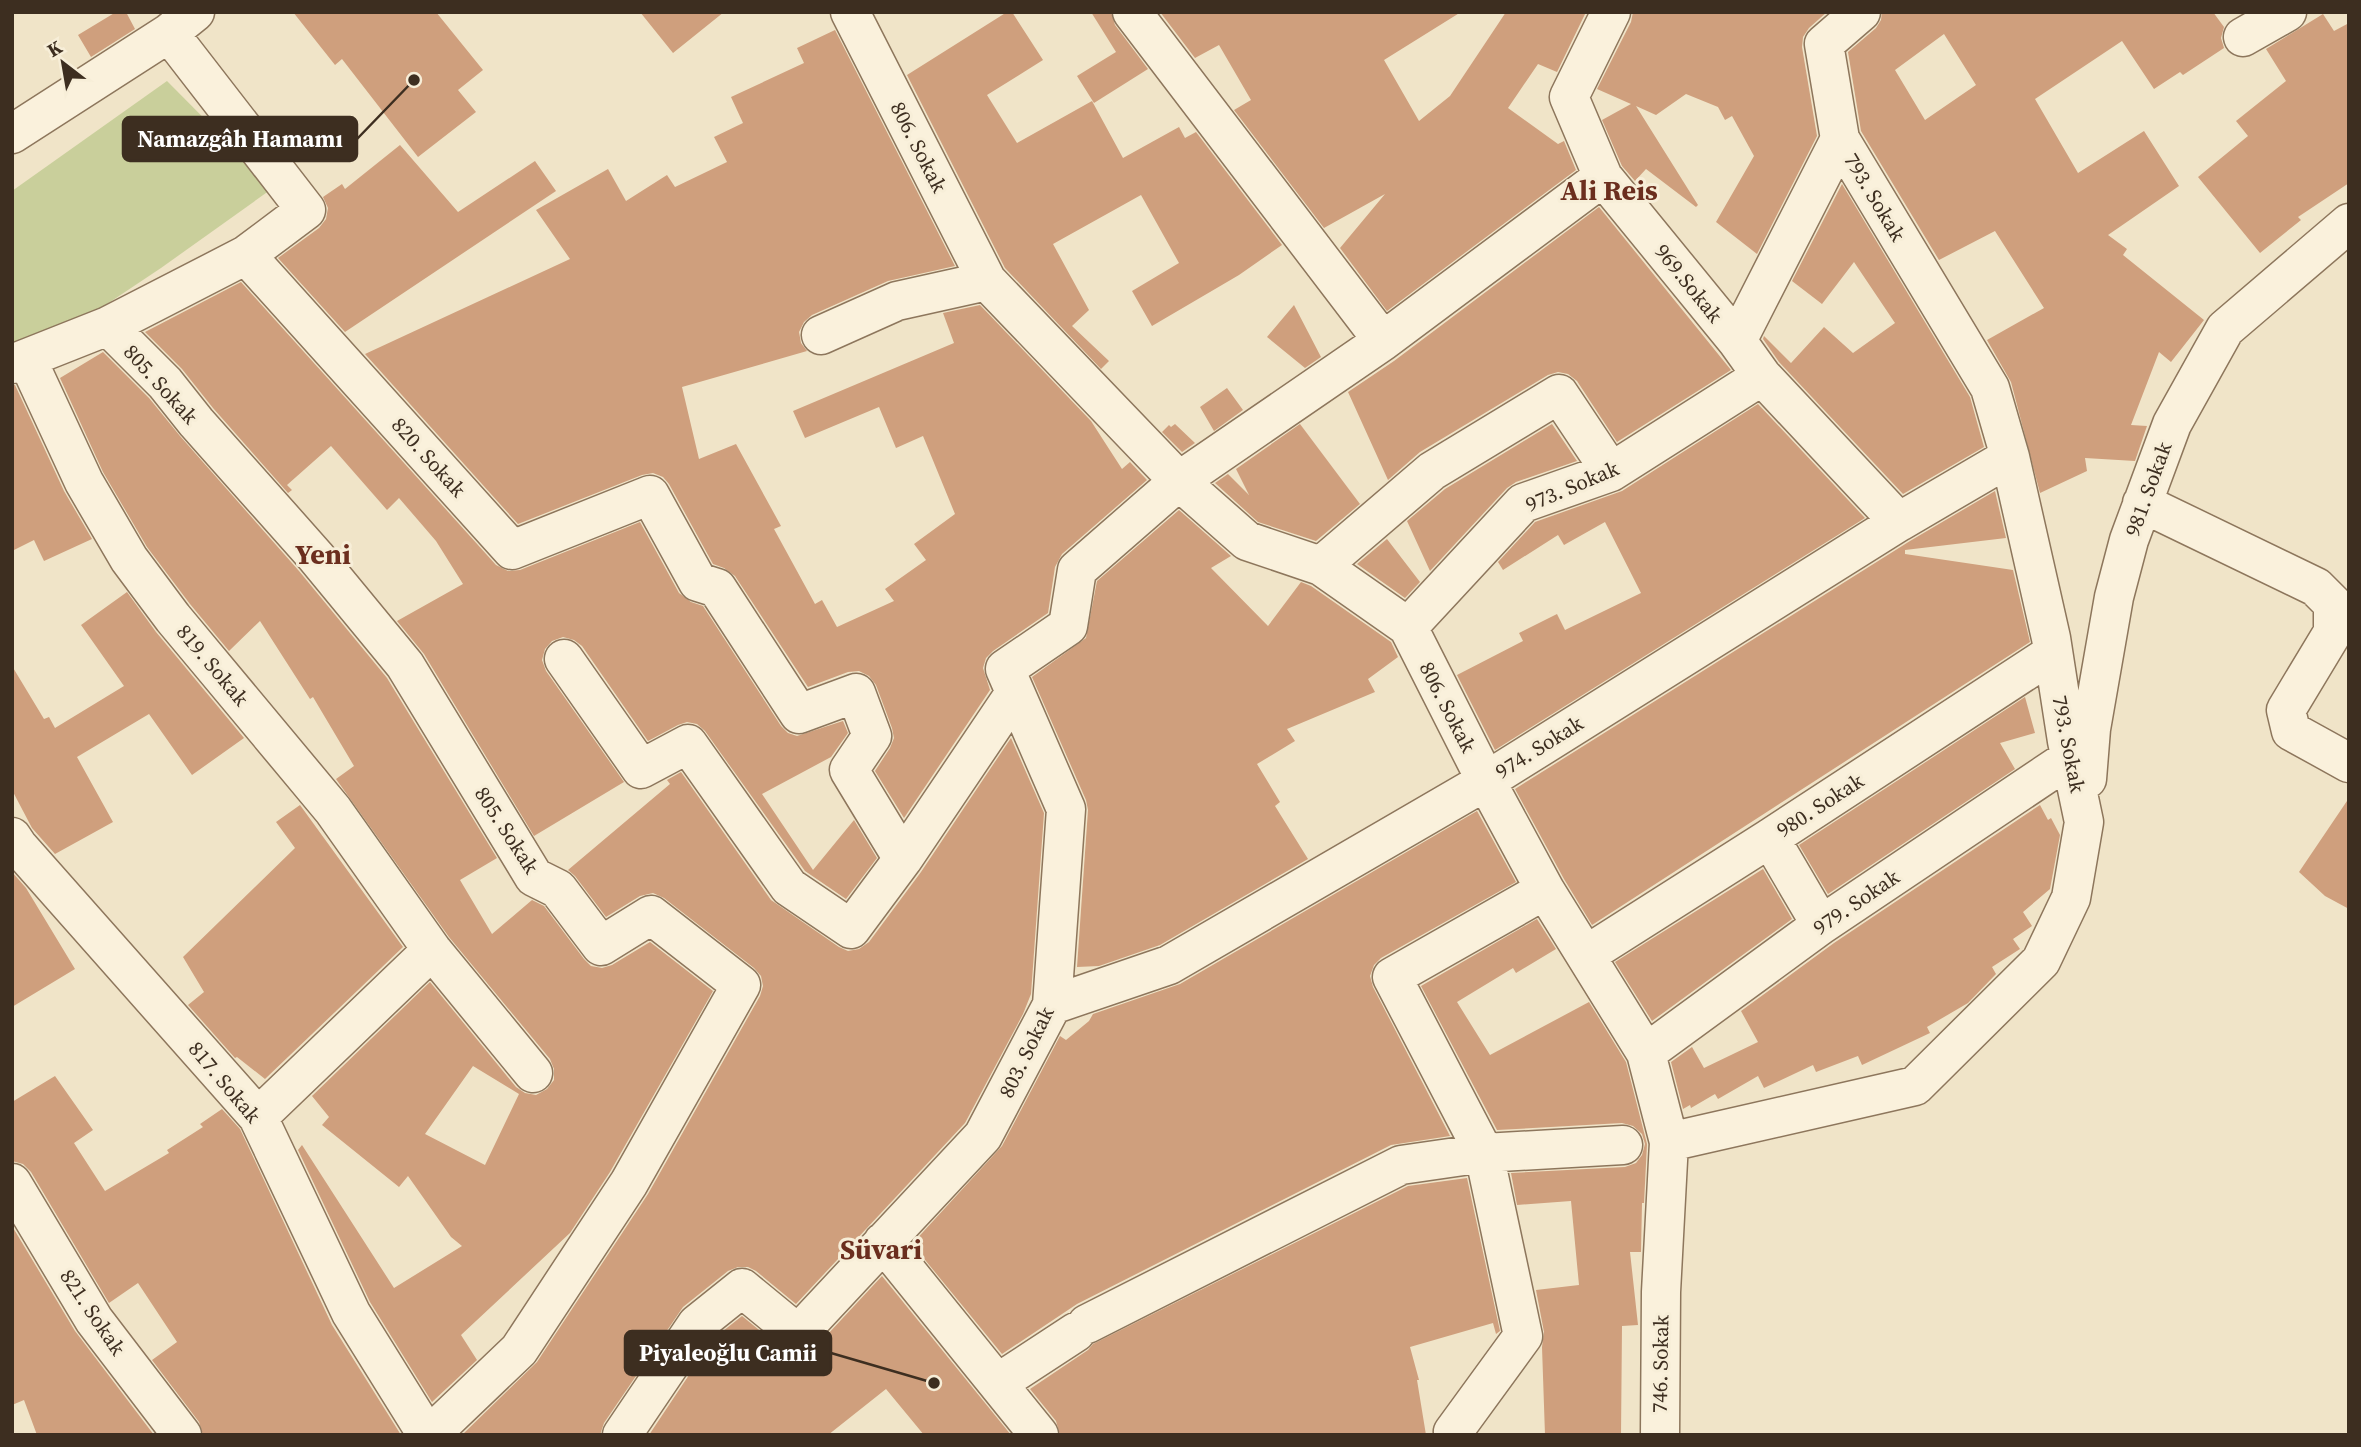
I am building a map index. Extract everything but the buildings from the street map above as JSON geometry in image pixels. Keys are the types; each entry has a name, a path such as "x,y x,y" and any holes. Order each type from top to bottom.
{"street":[{"name":"806. Sokak","path":"850,12 987,281 1179,481 1247,541 1321,566 1408,627 1545,890 1646,1053 1669,1142 1661,1292"},
{"path":"1132,12 1383,341"},
{"name":"969.Sokak","path":"1611,12 1569,97 1603,177 1737,341 1762,376 1899,522"},
{"path":"1737,341 1840,139 1824,44 1861,12"},
{"path":"2243,37 2287,12"},
{"path":"12,134 182,23 306,210 246,255 108,326"},
{"name":"793. Sokak","path":"1669,1142 1915,1086 2041,961 2071,898 2084,821 2070,758 2053,653 2010,457 1990,387 1840,139"},
{"path":"1179,481 1383,341 1603,177"},
{"name":"981. Sokak","path":"2084,821 2091,729 2112,611 2129,540 2172,424 2225,329 2349,223"},
{"name":"820. Sokak","path":"246,255 512,550 650,495 698,582 717,588 799,714 856,692 872,736 849,770 903,859"},
{"path":"821,335 897,301 987,281"},
{"name":"805. Sokak","path":"20,362 108,326 165,383 196,422 316,557 405,665 534,877 558,889 601,946 651,915 741,985 629,1183 519,1350 429,1435"},
{"name":"819. Sokak","path":"20,362 129,559 173,618 333,810 432,950 533,1073"},
{"name":"973. Sokak","path":"1408,627 1523,503 1611,472 1762,376"},
{"path":"1321,566 1432,471 1559,394 1611,472"},
{"name":"974. Sokak","path":"1052,1005 1169,965 1486,781 1899,522 2010,457"},
{"name":"803. Sokak","path":"622,1435 697,1324 742,1288 798,1334 983,1136 1052,1005 1066,809 1005,669 1068,626 1077,570 1179,481"},
{"path":"2143,503 2316,587 2333,604 2333,632 2286,710 2291,731 2349,763"},
{"name":"980. Sokak","path":"1586,956 2053,653"},
{"path":"564,659 641,769 688,744 789,887 851,929 903,859 1016,693"},
{"name":"979. Sokak","path":"1646,1053 1821,925 2070,758"},
{"path":"1770,838 1821,925"},
{"name":"817. Sokak","path":"14,845 258,1117 351,1313 429,1435"},
{"path":"1454,1435 1453,1432 1523,1336 1484,1153 1392,977 1545,890"},
{"path":"258,1117 432,950"},
{"path":"998,1383 1081,1328 1401,1165 1484,1153 1623,1145"},
{"name":"821. Sokak","path":"12,1183 94,1320 182,1435"},
{"path":"883,1241 1040,1435"},
{"name":"746. Sokak","path":"1660,1435 1661,1292"}],"green space":[{"path":"167,81 273,188 161,268 41,348 12,358 12,191"}],"place":[{"name":"Namazgâh Hamamı","path":"414,80"},
{"name":"Piyaleoğlu Camii","path":"934,1383"}],"district":[{"name":"Ali Reis","path":"1609,190"},
{"name":"Yeni","path":"323,554"},
{"name":"Süvari","path":"881,1249"}]}
